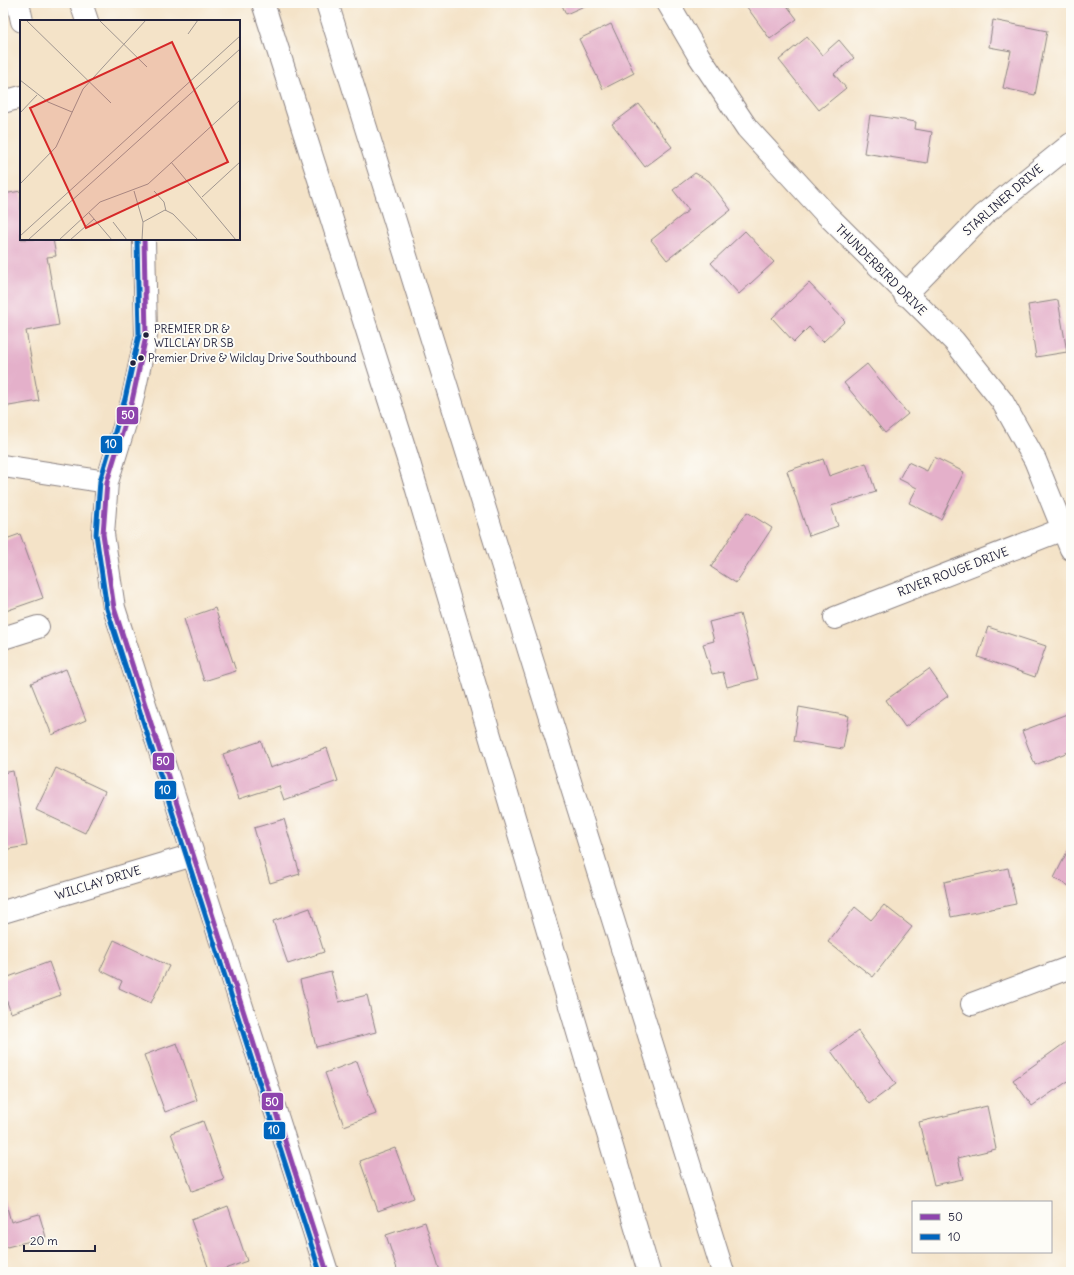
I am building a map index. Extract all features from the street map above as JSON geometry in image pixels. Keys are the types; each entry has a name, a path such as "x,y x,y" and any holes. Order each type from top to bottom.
{"main road":[{"path":"18,3 22,20"},
{"path":"82,3 87,20"},
{"path":"263,3 407,456 649,1272"},
{"path":"327,3 723,1272"},
{"name":"THUNDERBIRD DRIVE","path":"668,3 699,56 747,128 826,214 905,295 954,341 1002,402 1035,460 1068,535"},
{"path":"3,102 20,97"},
{"name":"STARLINER DRIVE","path":"905,295 982,215 1071,144"},
{"path":"144,240 146,336 132,401 107,482 103,534 114,608 327,1272"},
{"path":"3,466 107,482"},
{"name":"RIVER ROUGE DRIVE","path":"835,618 1068,535"},
{"path":"3,638 38,627"},
{"name":"WILCLAY DRIVE","path":"3,912 193,855"},
{"path":"972,1004 1071,967"}],"building":[{"path":"561,3 591,3 566,14"},
{"path":"744,3 785,3 797,19 770,39"},
{"path":"993,20 1047,31 1035,95 1003,88 1011,51 989,47"},
{"path":"611,24 634,73 603,89 579,39"},
{"path":"807,37 822,55 839,40 854,58 834,74 846,88 819,110 779,60"},
{"path":"639,104 672,147 645,167 612,124"},
{"path":"870,115 916,122 915,129 932,132 927,163 864,153"},
{"path":"695,173 709,181 731,210 667,260 651,240 689,210 673,190"},
{"path":"20,191 20,240 53,240 56,256 47,257 59,325 26,331 39,401 3,407 3,194"},
{"path":"745,231 774,262 739,294 711,263"},
{"path":"809,283 845,321 823,342 809,327 794,342 772,318"},
{"path":"1058,300 1067,352 1036,357 1028,305"},
{"path":"867,364 908,414 885,433 844,383"},
{"path":"934,457 964,472 941,519 909,503 917,488 899,479 908,462 927,471"},
{"path":"823,459 829,476 866,463 876,492 831,506 838,526 809,536 787,471"},
{"path":"747,512 772,528 736,583 711,567"},
{"path":"20,534 43,598 3,612 3,540"},
{"path":"215,608 236,671 204,681 184,619"},
{"path":"740,614 758,679 727,687 723,672 712,674 703,644 714,641 709,622"},
{"path":"988,627 1046,646 1035,677 978,657"},
{"path":"66,669 86,720 52,735 31,683"},
{"path":"929,669 948,696 905,727 886,700"},
{"path":"799,707 849,716 843,749 794,741"},
{"path":"1067,714 1071,725 1071,751 1035,765 1022,731"},
{"path":"261,741 270,768 327,748 338,781 284,800 279,786 239,799 223,754"},
{"path":"56,768 105,791 85,833 36,810"},
{"path":"13,771 27,846 3,850 3,773"},
{"path":"284,819 300,874 270,883 254,828"},
{"path":"1071,844 1071,887 1054,878"},
{"path":"1008,868 1016,904 951,917 944,882"},
{"path":"884,905 912,927 873,977 828,942 855,907 871,920"},
{"path":"310,908 324,952 288,964 273,921"},
{"path":"114,940 169,966 151,1003 119,988 122,981 100,970"},
{"path":"49,962 61,995 11,1013 3,991 3,979"},
{"path":"331,972 339,1002 367,995 376,1032 316,1047 300,980"},
{"path":"858,1031 896,1084 869,1104 831,1051"},
{"path":"1069,1040 1071,1043 1071,1079 1032,1106 1013,1080"},
{"path":"177,1043 197,1100 165,1112 144,1055"},
{"path":"357,1061 376,1114 344,1126 325,1073"},
{"path":"987,1106 996,1149 958,1158 963,1179 934,1185 919,1122"},
{"path":"203,1121 224,1180 192,1191 171,1133"},
{"path":"395,1148 414,1198 378,1211 360,1161"},
{"path":"5,1200 11,1222 39,1214 46,1237 3,1248 3,1201"},
{"path":"228,1206 247,1261 216,1272 210,1272 191,1220"},
{"path":"425,1222 440,1271 398,1272 386,1235"}],"transit line":[{"name":"10","path":"137,240 139,335 125,399 100,481 96,534 107,609 320,1272"},
{"name":"50","path":"144,240 146,336 132,401 107,482 103,534 114,608 327,1272"}],"place":[{"name":"PREMIER DR & WILCLAY DR SB","path":"146,335"},
{"name":"Premier Drive & Wilclay Drive Southbound","path":"141,358"}]}
